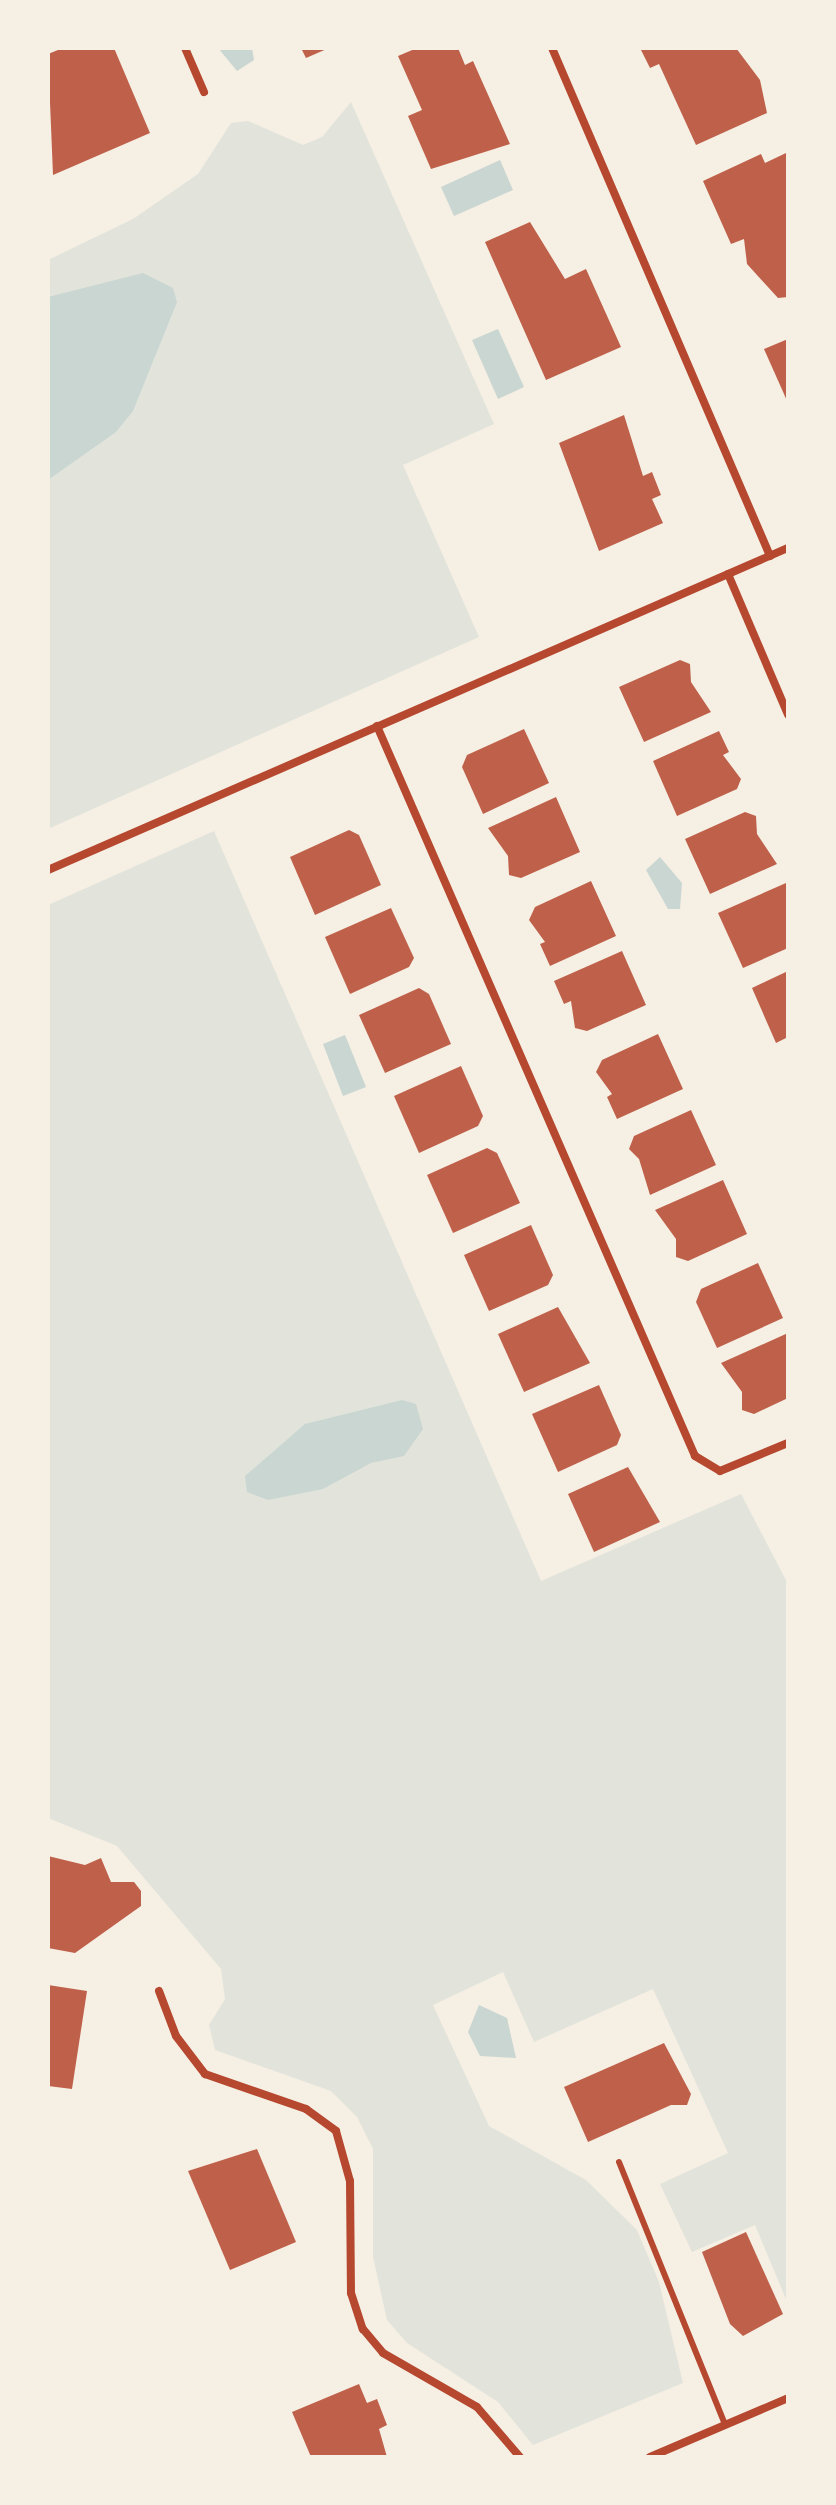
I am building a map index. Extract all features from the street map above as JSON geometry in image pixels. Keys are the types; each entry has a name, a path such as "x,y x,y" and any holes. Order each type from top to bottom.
{"street":[{"path":"185,48 204,92"},
{"path":"552,48 770,556"},
{"path":"48,870 788,548"},
{"path":"728,574 788,715"},
{"path":"377,726 695,1456 720,1471 788,1443"},
{"path":"159,1991 176,2036 205,2074 306,2109 336,2131 350,2181 351,2293 363,2329 383,2353 477,2407 520,2457"},
{"path":"650,2457 788,2398"}],"lane":[{"path":"619,2162 725,2425"}],"shaded area":[{"path":"218,48 252,48 254,60 237,71"},
{"path":"351,102 494,424 403,465 479,637 48,829 48,260 133,219 198,174 231,123 248,121 303,145 322,137"},
{"path":"500,160 513,190 454,216 441,187"},
{"path":"143,273 173,288 177,302 133,411 116,432 48,480 48,297"},
{"path":"498,329 524,387 498,399 472,340"},
{"path":"214,831 541,1581 741,1494 788,1584 788,2304 755,2225 692,2252 660,2184 728,2153 653,1989 534,2042 503,1972 433,2005 489,2126 586,2180 637,2230 659,2282 683,2383 533,2445 498,2402 407,2343 387,2320 373,2257 373,2149 357,2117 331,2091 215,2050 209,2025 225,1999 221,1969 117,1846 48,1818 48,905"},
{"path":"660,857 682,883 680,909 668,909 646,870"},
{"path":"345,1035 366,1087 343,1096 323,1044"},
{"path":"402,1400 416,1404 423,1429 404,1456 371,1463 323,1489 268,1500 247,1492 245,1476 305,1424"},
{"path":"479,2005 507,2018 516,2058 480,2056 468,2032"}],"building":[{"path":"63,48 114,48 150,133 53,175 48,54"},
{"path":"301,48 329,48 306,58"},
{"path":"417,48 458,48 465,65 473,61 510,144 431,169 408,116 422,110 398,56"},
{"path":"640,48 736,48 760,80 767,113 696,145 659,64 650,68"},
{"path":"786,153 788,297 778,298 747,264 744,239 731,244 703,181 761,154 765,163"},
{"path":"530,222 565,279 586,269 621,347 546,380 485,242"},
{"path":"788,339 788,403 764,349"},
{"path":"624,415 643,476 652,472 661,495 652,499 663,523 599,551 559,443"},
{"path":"680,660 690,664 691,682 711,712 644,742 619,687"},
{"path":"524,729 549,783 483,814 462,767 467,755"},
{"path":"719,731 729,752 723,755 741,779 737,789 677,816 653,761"},
{"path":"556,797 580,852 521,878 509,875 508,856 488,828"},
{"path":"745,812 756,816 757,834 777,864 710,894 685,839"},
{"path":"349,830 359,835 381,885 315,915 290,857"},
{"path":"591,881 616,936 550,966 540,944 545,942 529,920 535,907"},
{"path":"786,883 788,948 743,968 718,913"},
{"path":"391,908 414,958 409,967 350,994 325,937"},
{"path":"622,951 646,1005 587,1031 575,1028 571,1001 564,1004 554,981"},
{"path":"788,971 788,1037 776,1043 752,988"},
{"path":"419,988 429,994 451,1044 385,1073 359,1015"},
{"path":"658,1034 683,1089 617,1119 607,1097 612,1094 596,1072 602,1060"},
{"path":"461,1066 483,1116 478,1126 419,1153 394,1096"},
{"path":"691,1110 716,1165 650,1195 639,1159 629,1149 634,1136"},
{"path":"487,1148 497,1153 520,1203 453,1233 427,1175"},
{"path":"723,1180 747,1234 688,1261 676,1257 676,1239 655,1210"},
{"path":"531,1225 553,1275 548,1285 489,1311 464,1255"},
{"path":"758,1263 783,1318 717,1348 696,1302 701,1289"},
{"path":"558,1307 590,1363 524,1392 498,1334"},
{"path":"788,1333 788,1398 754,1414 742,1410 742,1392 721,1363"},
{"path":"599,1385 621,1435 617,1445 558,1472 532,1414"},
{"path":"628,1467 660,1522 594,1552 568,1494"},
{"path":"48,1856 85,1865 101,1858 111,1882 134,1882 141,1891 141,1906 75,1953 48,1948"},
{"path":"48,1985 87,1991 72,2089 48,2086"},
{"path":"664,2043 691,2094 687,2105 671,2105 588,2142 564,2087"},
{"path":"257,2149 296,2242 230,2270 188,2171"},
{"path":"746,2232 783,2314 743,2336 730,2324 702,2252"},
{"path":"359,2384 367,2403 377,2399 387,2425 379,2429 387,2457 311,2457 292,2412"}]}
